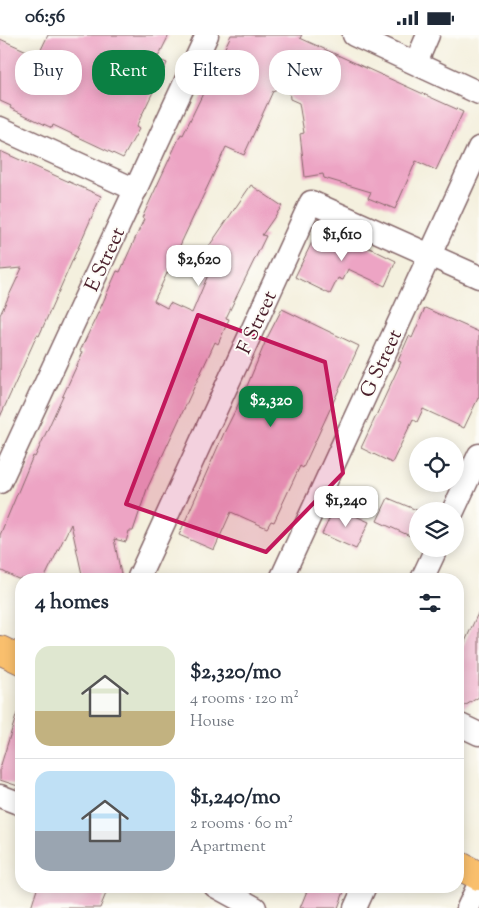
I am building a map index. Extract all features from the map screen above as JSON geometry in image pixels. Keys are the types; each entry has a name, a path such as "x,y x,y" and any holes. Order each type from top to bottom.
{"main road":[{"path":"0,650 15,657"},
{"path":"464,868 479,876"}],"lane":[{"name":"E Street","path":"0,482 206,35"},
{"path":"354,35 479,93"},
{"path":"416,63 428,35"},
{"path":"0,128 136,190"},
{"name":"G Street","path":"284,573 479,148"},
{"name":"F Street","path":"143,573 311,203 430,254"},
{"path":"430,254 479,277"},
{"path":"457,502 479,455"},
{"path":"425,573 432,557"},
{"path":"464,727 479,734"},
{"path":"0,796 15,802"},
{"path":"468,908 479,884"},
{"path":"228,893 255,908"},
{"path":"355,908 361,893"}],"highlighted area":[{"path":"198,315 325,362 343,473 266,552 126,504"}],"building":[{"path":"48,35 169,35 162,50 92,50 92,95 152,95 136,127 139,129 123,158 53,125 52,128 10,108 11,106 0,101 0,39 25,50 15,50 15,95 82,95 82,50 41,50"},
{"path":"231,35 302,35 300,38 326,50 269,50 269,95 271,95 244,155 226,147 154,301 167,308 170,303 192,313 208,275 194,268 251,185 282,206 262,235 266,236 226,318 229,319 218,344 215,342 147,489 133,531 129,531 126,542 114,539 121,573 82,573 71,524 47,573 15,573 15,578 0,570 0,535 33,456 35,457 83,352 80,351 117,271 120,272 144,219 142,218 181,134 183,135 202,95 259,95 259,50 224,50"},
{"path":"341,57 463,112 436,170 416,161 395,209 368,198 371,192 324,178 323,174 305,177 300,134 304,133 299,103 290,99 290,95 341,95"},
{"path":"0,151 101,196 39,336 37,335 0,417 0,315 22,268 0,270"},
{"path":"329,228 396,261 385,286 348,269 343,280 338,278 330,294 295,277 314,238 316,239 320,232 326,235"},
{"path":"425,308 479,332 479,396 464,428 423,409 417,422 413,419 392,463 361,448 401,362 398,361 409,336 412,338"},
{"path":"282,309 359,346 303,468 300,466 274,522 271,521 267,528 231,512 214,550 179,535 224,433 245,391 267,338"},
{"path":"388,498 409,507 409,536 377,521"},
{"path":"335,507 369,522 356,549 322,534"},
{"path":"479,611 479,697 464,706 464,644"},
{"path":"15,719 15,785 0,780 0,768"},
{"path":"36,893 106,893 100,908 31,908"},
{"path":"306,893 343,893 338,908 300,908"}]}
